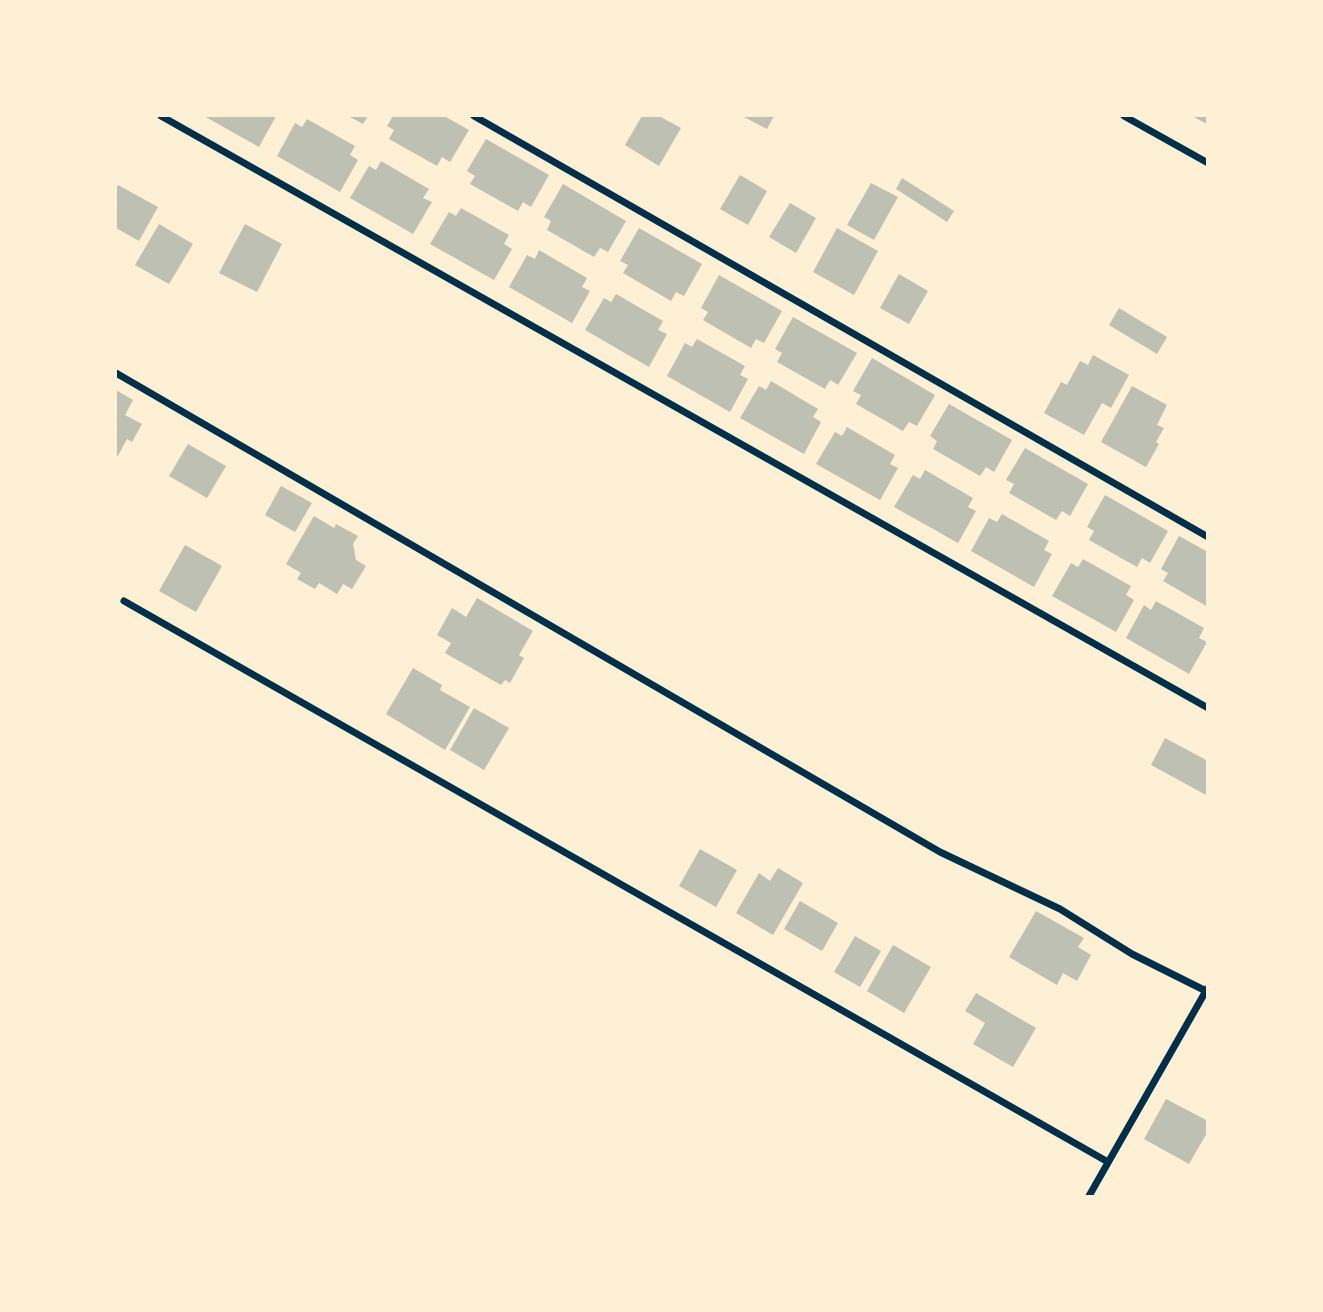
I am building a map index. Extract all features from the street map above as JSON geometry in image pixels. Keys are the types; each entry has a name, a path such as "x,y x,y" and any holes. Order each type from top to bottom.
{"street":[{"path":"161,116 1208,708"},
{"path":"474,116 1208,537"},
{"path":"1124,116 1208,163"},
{"path":"116,373 940,852 1060,909 1132,954 1207,990 1089,1196"},
{"path":"124,601 1108,1162"}],"building":[{"path":"204,116 276,116 259,147"},
{"path":"348,116 368,116 363,124"},
{"path":"393,116 444,116 469,130 450,162 442,157 437,166 389,139 394,130 387,126"},
{"path":"642,116 659,116 681,128 659,166 625,145"},
{"path":"742,116 774,116 767,129"},
{"path":"1192,116 1208,116 1208,124 1205,123"},
{"path":"307,119 355,146 350,155 358,160 340,192 277,156 295,123 302,127"},
{"path":"486,139 549,175 531,207 523,202 518,211 470,184 475,176 467,171"},
{"path":"381,161 429,189 423,198 432,202 413,234 350,198 369,166 376,170"},
{"path":"740,175 767,191 748,225 720,209"},
{"path":"902,178 954,211 947,222 896,189"},
{"path":"871,183 898,197 874,240 847,225"},
{"path":"563,184 626,221 608,252 600,248 594,257 547,230 551,221 544,217"},
{"path":"118,185 158,207 139,241 116,228"},
{"path":"790,203 816,218 796,253 769,237"},
{"path":"461,208 509,235 504,244 512,249 494,280 430,244 449,212 456,216"},
{"path":"159,224 193,244 169,284 135,265"},
{"path":"245,224 282,244 257,292 219,273"},
{"path":"639,228 702,264 684,296 676,292 671,301 623,273 628,265 620,261"},
{"path":"837,228 878,251 854,295 813,272"},
{"path":"539,250 587,278 582,287 590,291 572,323 509,287 527,255 535,259"},
{"path":"899,274 928,291 909,324 880,308"},
{"path":"719,275 782,311 764,343 756,339 751,348 703,320 708,312 701,308"},
{"path":"616,294 663,321 658,330 667,334 649,367 585,330 604,298 611,302"},
{"path":"1119,308 1167,337 1157,354 1109,325"},
{"path":"793,317 857,353 838,385 830,380 825,389 777,362 782,353 775,349"},
{"path":"697,339 745,366 740,375 748,379 730,412 667,376 685,343 692,347"},
{"path":"1093,355 1129,375 1111,408 1102,403 1084,435 1044,413 1061,382 1067,385 1080,361 1088,365"},
{"path":"872,358 935,395 917,426 909,422 903,431 856,404 861,395 853,391"},
{"path":"771,381 818,409 813,417 821,422 804,454 740,418 759,386 766,390"},
{"path":"1132,386 1167,405 1157,425 1164,428 1156,442 1159,444 1146,467 1101,442"},
{"path":"116,390 133,400 125,415 142,424 132,442 127,439 116,459"},
{"path":"949,404 1012,440 994,472 986,467 980,476 933,449 937,441 930,436"},
{"path":"847,427 895,455 890,464 898,468 880,500 816,464 835,432 842,436"},
{"path":"188,444 226,466 207,498 169,476"},
{"path":"1025,448 1088,484 1070,516 1062,511 1056,520 1009,493 1014,484 1006,480"},
{"path":"925,470 973,498 968,507 976,511 958,543 894,507 913,475 920,479"},
{"path":"281,486 312,503 295,532 265,515"},
{"path":"1105,495 1168,531 1150,563 1142,558 1137,567 1089,540 1094,531 1087,527"},
{"path":"1002,514 1049,541 1044,550 1052,554 1034,587 971,551 989,518 997,522"},
{"path":"314,516 334,528 336,524 358,536 353,544 356,560 366,566 352,589 343,584 337,594 319,583 315,589 297,579 301,573 286,564"},
{"path":"1179,536 1208,552 1208,607 1163,581 1168,573 1161,569"},
{"path":"185,545 222,566 196,612 159,591"},
{"path":"1083,559 1131,586 1126,595 1134,600 1116,632 1052,596 1071,563 1078,567"},
{"path":"477,598 533,631 519,655 524,658 510,683 505,680 501,685 445,653 451,643 437,635 452,608 466,617"},
{"path":"1156,601 1204,628 1199,638 1207,642 1189,674 1126,638 1144,605 1151,610"},
{"path":"413,668 442,685 440,690 470,707 445,750 386,714"},
{"path":"474,708 509,728 484,770 450,750"},
{"path":"1165,738 1208,761 1208,796 1151,765"},
{"path":"700,849 737,870 716,907 679,886"},
{"path":"778,868 803,883 773,935 736,913 759,873 770,881"},
{"path":"800,901 838,923 822,951 784,929"},
{"path":"1036,911 1084,938 1078,947 1091,955 1077,981 1063,973 1057,985 1009,957"},
{"path":"855,936 881,951 860,987 834,972"},
{"path":"893,945 931,967 904,1013 867,991"},
{"path":"976,993 1036,1028 1013,1067 973,1044 985,1023 965,1011"},
{"path":"1166,1099 1208,1121 1208,1131 1189,1164 1144,1139"}]}
